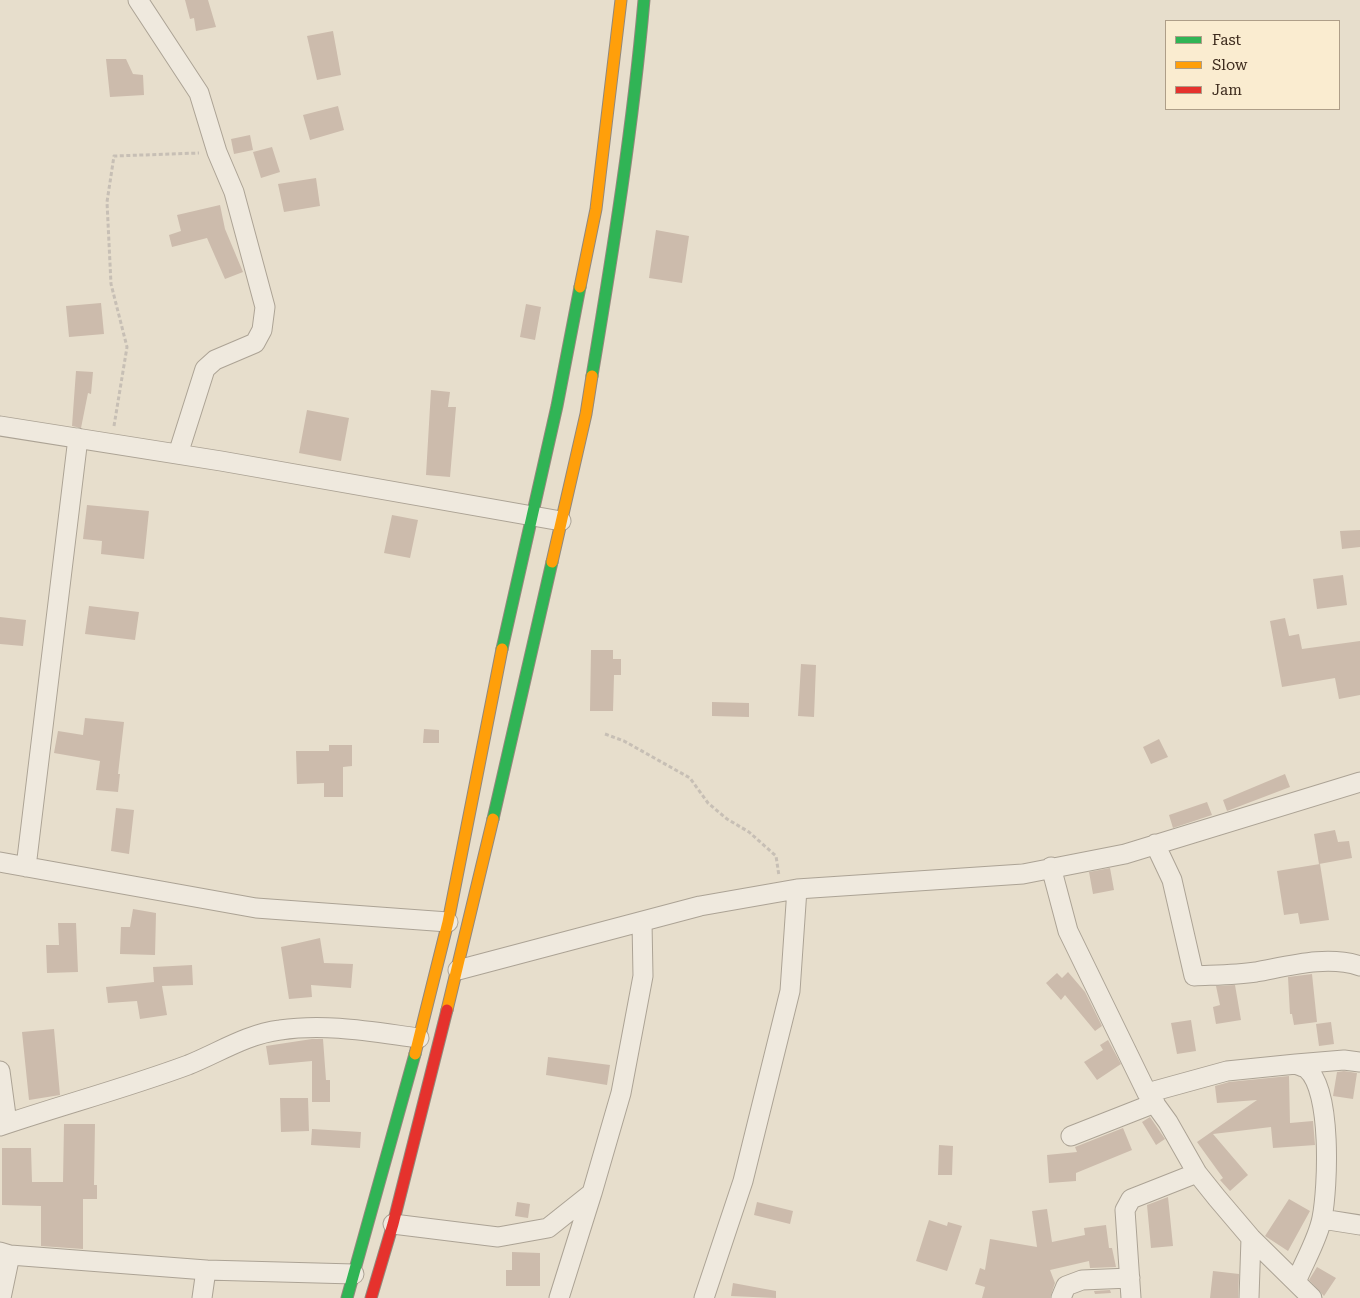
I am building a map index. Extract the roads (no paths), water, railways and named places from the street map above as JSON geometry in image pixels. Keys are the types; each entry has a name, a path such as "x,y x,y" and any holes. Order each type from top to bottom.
{"main road":[{"path":"347,1298 419,1038 448,922 483,738 531,516 558,406 596,209 621,0"},
{"path":"370,1298 393,1224 458,970 586,414 620,210 636,92 644,0"}],"street":[{"path":"138,0 199,93 217,152 234,192 265,307 264,322 255,343 215,360 205,369 178,454"},
{"path":"0,426 178,454 561,521"},
{"path":"26,867 78,438"},
{"path":"458,970 700,906 797,889 1023,874 1051,866 1124,854 1360,782"},
{"path":"1155,844 1172,880 1194,976 1255,972 1292,964 1348,962 1360,966"},
{"path":"0,862 256,908 448,922"},
{"path":"1051,866 1068,932 1151,1098 1197,1173 1251,1238 1312,1298"},
{"path":"704,1298 743,1181 790,991 797,889"},
{"path":"559,1298 592,1193 623,1084 643,976 642,922"},
{"path":"0,1071 4,1125 134,1083 188,1064 250,1037 278,1030 307,1027 342,1028 419,1038"},
{"path":"1071,1136 1151,1098 1227,1071 1344,1060 1360,1062"},
{"path":"1296,1064 1307,1068 1317,1082 1326,1125 1322,1219 1296,1282"},
{"path":"1131,1298 1124,1216 1131,1199 1197,1173"},
{"path":"393,1224 498,1237 548,1228 592,1193"},
{"path":"1322,1219 1360,1225"},
{"path":"1249,1298 1251,1238"},
{"path":"0,1298 5,1253 206,1270 354,1274"},
{"path":"202,1298 206,1270"},
{"path":"1061,1298 1066,1286 1082,1280 1130,1278"}]}
